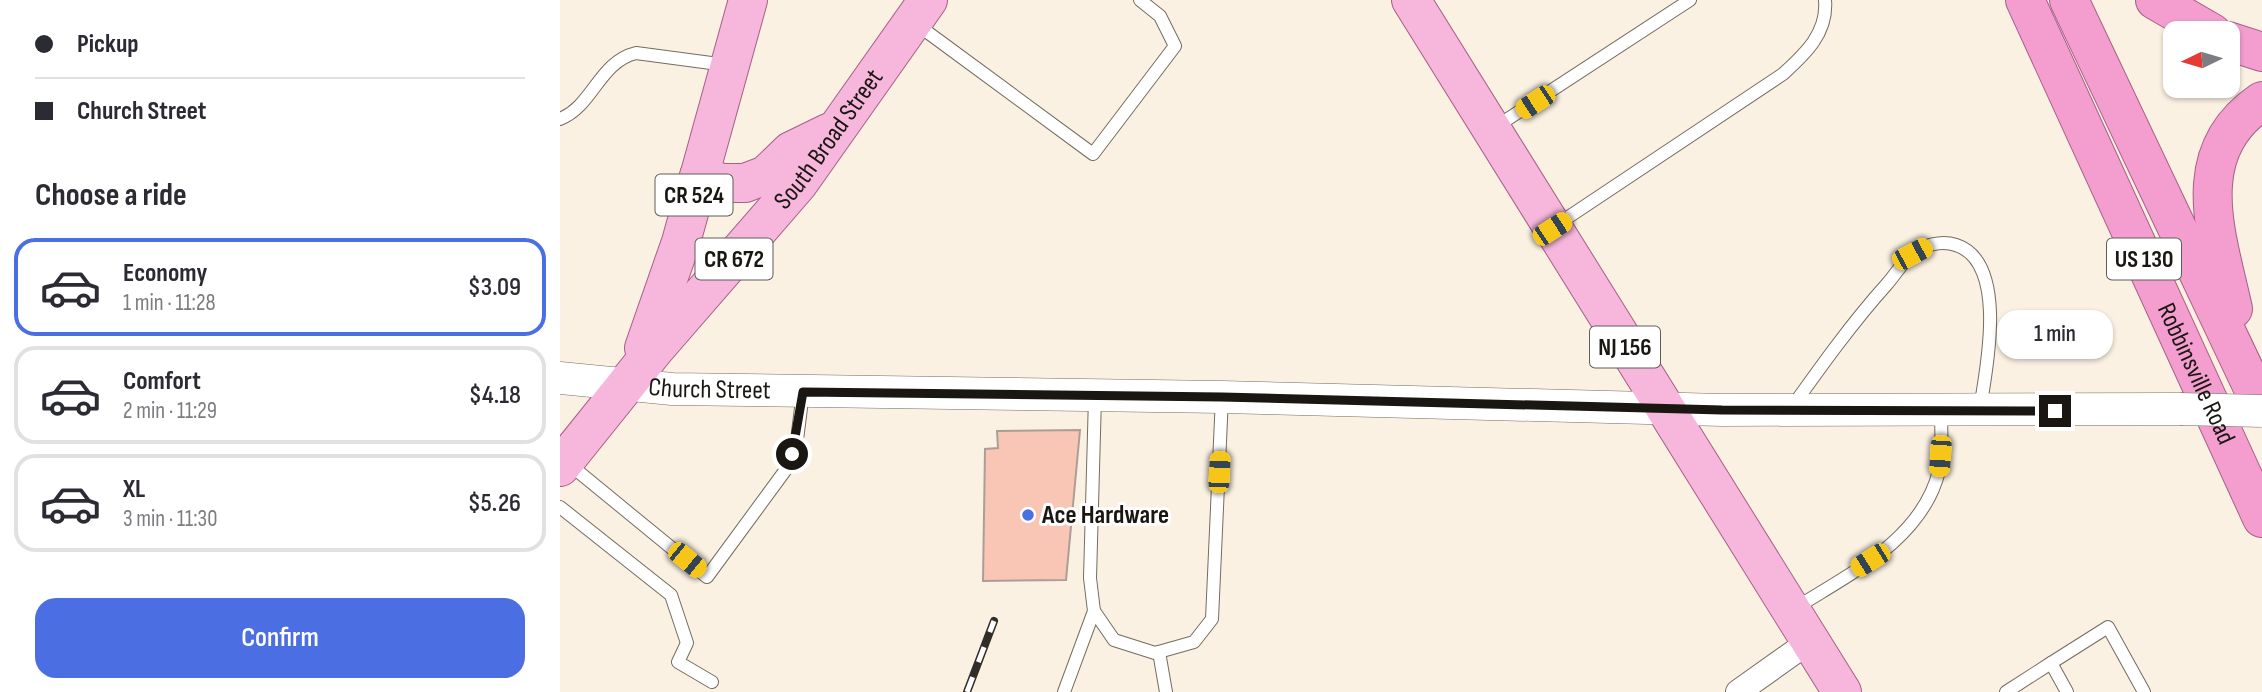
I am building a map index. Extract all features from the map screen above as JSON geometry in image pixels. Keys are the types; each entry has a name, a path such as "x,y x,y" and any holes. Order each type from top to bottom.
{"highway":[{"name":"Robbinsville Road","path":"2025,0 2262,518"},
{"name":"Robbinsville Road","path":"2069,0 2257,398"},
{"path":"2155,0 2191,21"},
{"path":"2240,45 2262,52"},
{"path":"2257,398 2213,218 2211,188 2216,161 2227,136 2245,114 2262,101"}],"main road":[{"name":"CR 524","path":"627,385 665,295 748,0"},
{"name":"NJ 156","path":"1411,0 1490,131 1842,692"},
{"name":"South Broad Street","path":"563,464 798,184 920,10"},
{"path":"699,176 722,183 745,183 766,175 790,151 836,129"}],"street":[{"name":"Church Street","path":"560,378 627,385 803,392 1222,397 1941,412 2180,409 2257,398"},
{"path":"1738,692 1800,626"}],"lane":[{"path":"920,10 1093,154 1175,46 1160,16 1140,0"},
{"path":"1490,131 1690,0"},
{"path":"1552,229 1783,74 1808,51 1823,25 1825,0"},
{"path":"560,119 572,112 612,63 622,56 636,53 730,66"},
{"path":"1790,410 1854,321 1912,254 1932,244 1950,243 1967,248 1980,265 1988,290 1988,362 1980,412"},
{"path":"563,464 707,577 787,468 797,440 803,392"},
{"path":"1064,692 1094,611 1090,578 1095,395"},
{"path":"1094,611 1114,640 1158,652 1194,642 1212,619 1222,397"},
{"path":"1800,626 1890,547 1928,500 1939,470 1941,412"},
{"path":"560,507 671,595 687,643 678,662 712,682"},
{"path":"2006,692 2108,627 2144,692"},
{"path":"1158,652 1166,692"},
{"path":"2051,663 2067,692"}],"building":[{"name":"Ace Hardware","path":"1080,430 1066,580 983,581 985,449 998,448 997,431"}],"railway":[{"path":"967,692 994,621"}],"place":[{"name":"Ace Hardware","path":"1028,515"}],"route":[{"path":"792,454 797,440 803,392 1222,397 1722,410 2055,411"}]}
